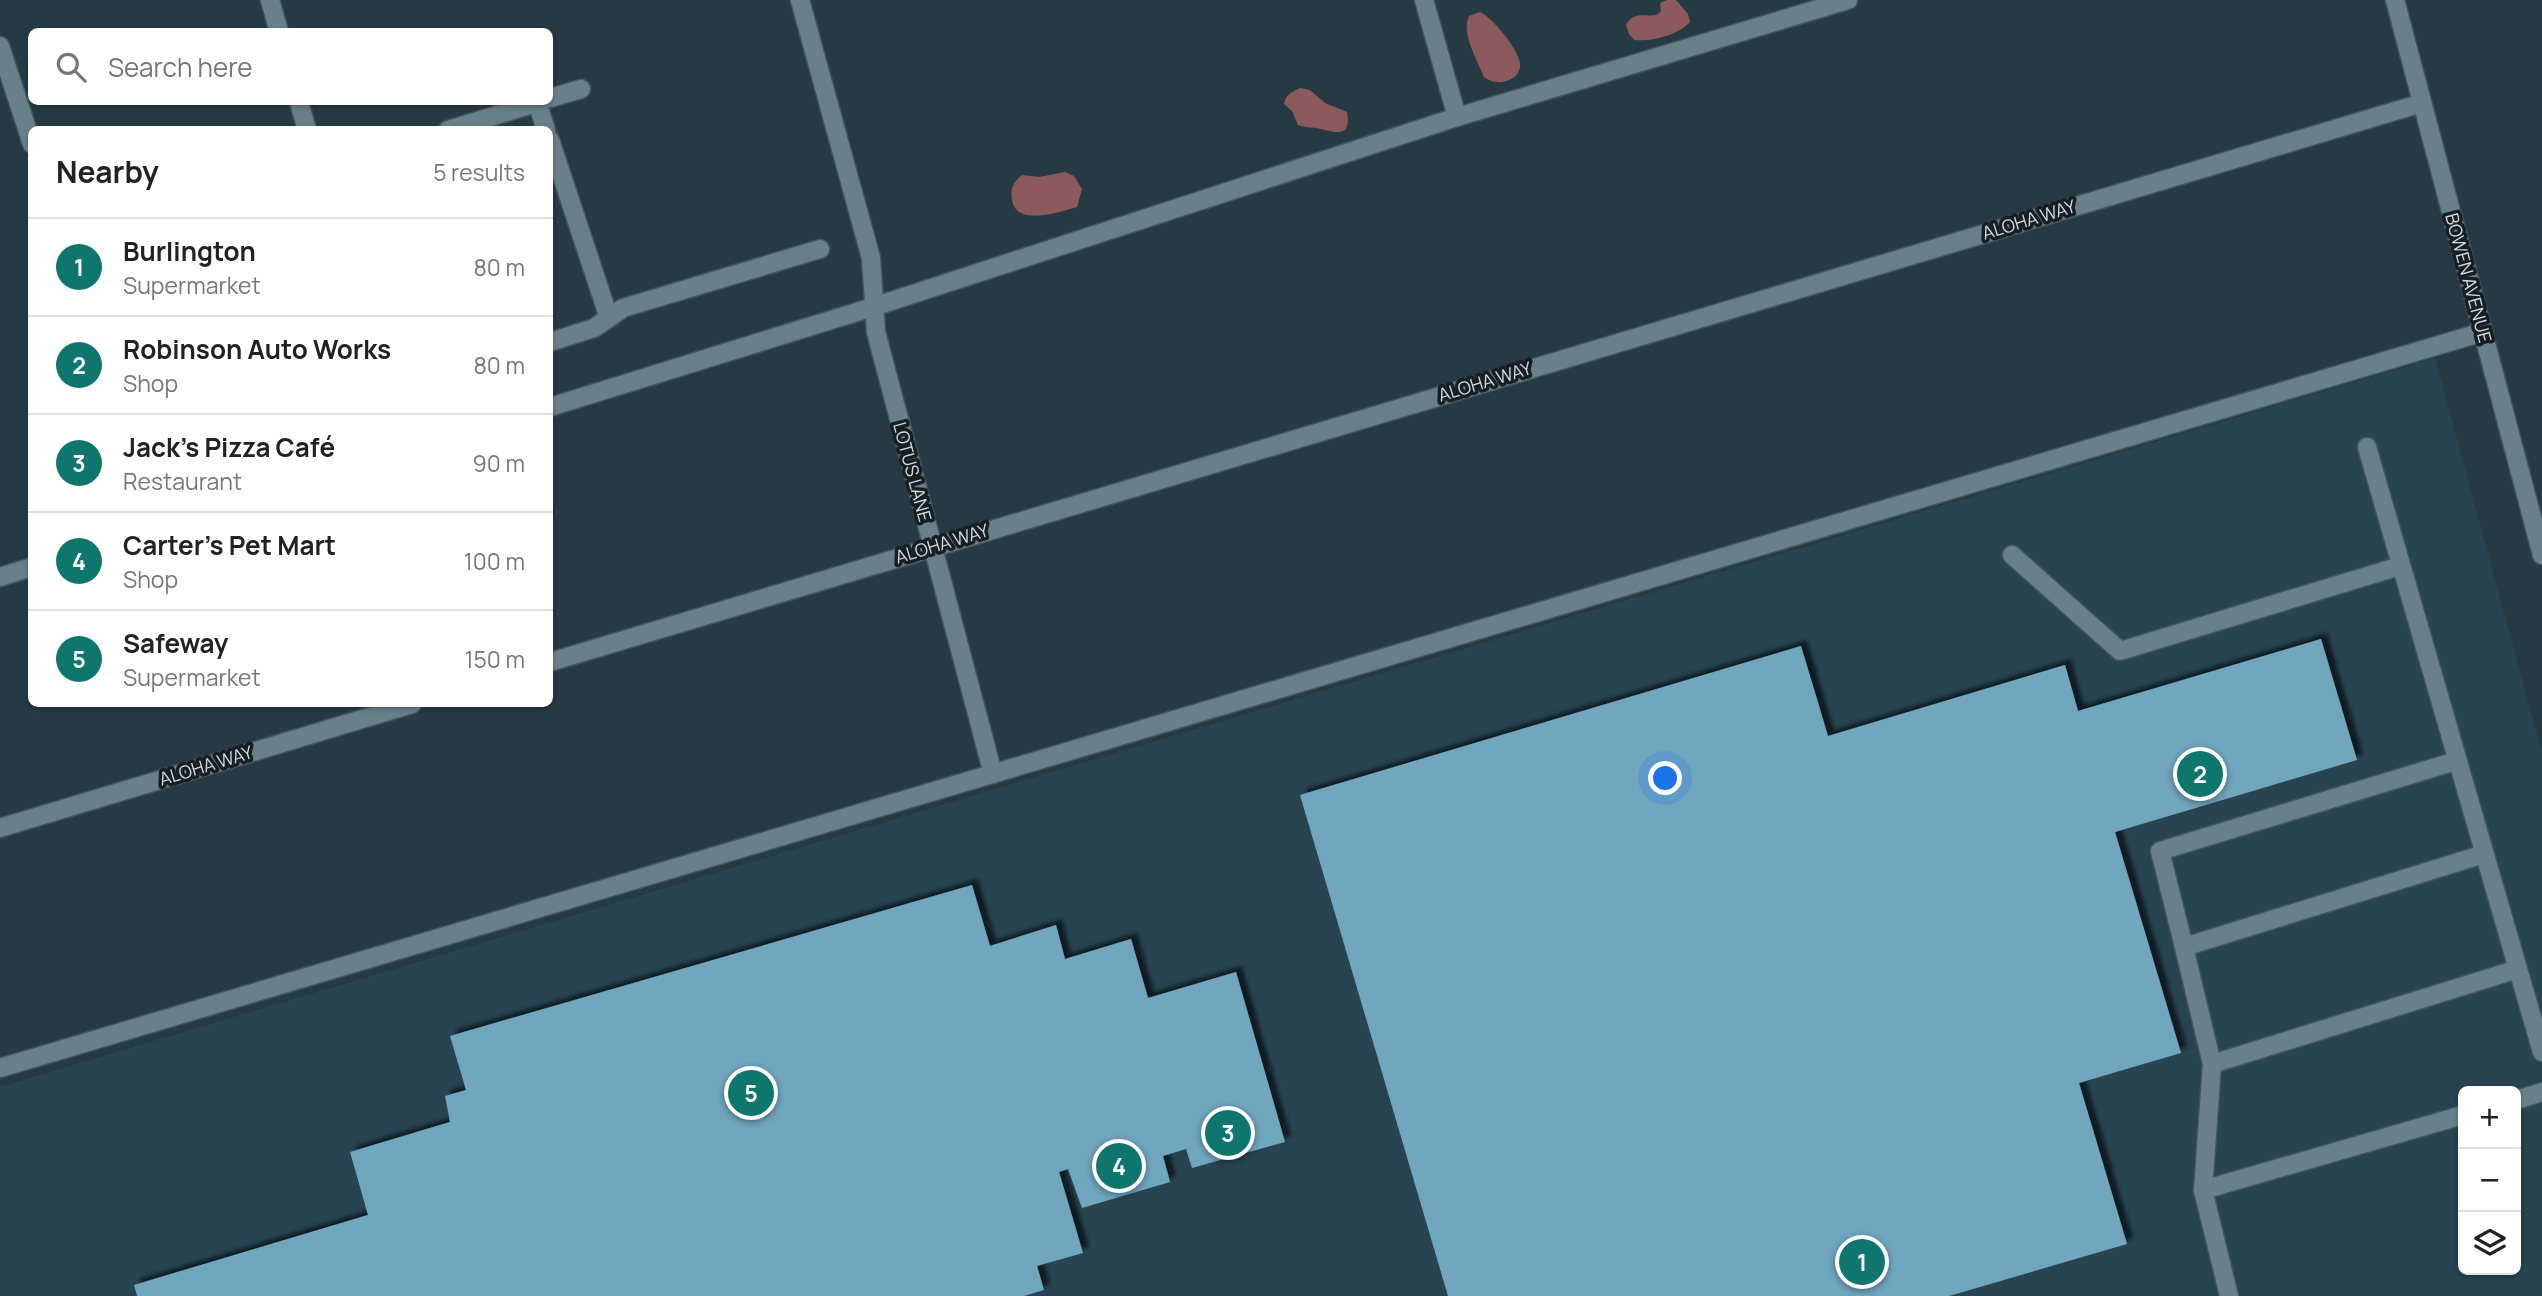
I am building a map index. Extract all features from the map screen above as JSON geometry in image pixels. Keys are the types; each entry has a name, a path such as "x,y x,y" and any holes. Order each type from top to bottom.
{"street":[{"path":"270,0 278,28"},
{"name":"LOTUS LANE","path":"800,0 871,258 876,332 993,774"},
{"path":"1424,0 1458,117"},
{"path":"553,406 873,307 1458,117 1848,0"},
{"name":"BOWEN AVENUE","path":"2395,0 2542,555"},
{"path":"0,46 28,132"},
{"path":"553,97 581,89"},
{"name":"ALOHA WAY","path":"553,661 2422,103"},
{"path":"300,105 306,126"},
{"path":"462,126 529,105"},
{"path":"539,105 545,126"},
{"path":"553,149 608,318"},
{"path":"553,341 594,328 624,308 820,249"},
{"path":"0,1068 2483,331"},
{"path":"2367,447 2542,1052"},
{"path":"2012,555 2120,651 2400,566"},
{"path":"0,577 28,568"},
{"name":"ALOHA WAY","path":"0,828 402,707"},
{"path":"2229,1296 2203,1190 2212,1064 2160,851 2456,761"},
{"path":"2184,947 2484,854"},
{"path":"2212,1064 2518,969"},
{"path":"2521,1099 2542,1093"},
{"path":"2203,1190 2458,1116"}],"shaded area":[{"path":"1676,0 1688,14 1690,22 1679,31 1664,37 1634,40 1626,25 1629,21 1636,16 1657,15 1661,11 1660,3"},
{"path":"1480,12 1498,27 1518,57 1520,63 1517,75 1507,81 1495,82 1484,77 1471,46 1467,23 1469,16"},
{"path":"1300,88 1310,90 1325,103 1347,112 1348,121 1344,131 1335,132 1298,125 1292,111 1284,104 1292,92"},
{"path":"1065,172 1074,176 1082,189 1077,207 1039,216 1021,213 1015,208 1012,189 1022,175 1039,177"},
{"path":"2435,358 2542,753 2542,1296 0,1296 0,1087"}],"building":[{"path":"2321,639 2357,760 2115,832 2181,1053 2079,1083 2127,1244 1949,1296 1448,1296 1300,795 1801,646 1828,736 2065,665 2078,711"},
{"path":"972,885 990,946 1056,925 1065,959 1131,939 1148,998 1236,972 1285,1142 1192,1168 1186,1149 1163,1156 1170,1182 1082,1208 1068,1169 1059,1172 1083,1253 1037,1266 1044,1290 1024,1296 137,1296 134,1285 368,1215 350,1152 450,1122 445,1096 466,1090 450,1036"}],"place":[{"name":"Robinson Auto Works","path":"2200,774"},
{"name":"Safeway","path":"751,1093"},
{"name":"Jack's Pizza Café","path":"1228,1133"},
{"name":"Carter's Pet Mart","path":"1119,1166"},
{"name":"Burlington","path":"1862,1262"}]}
